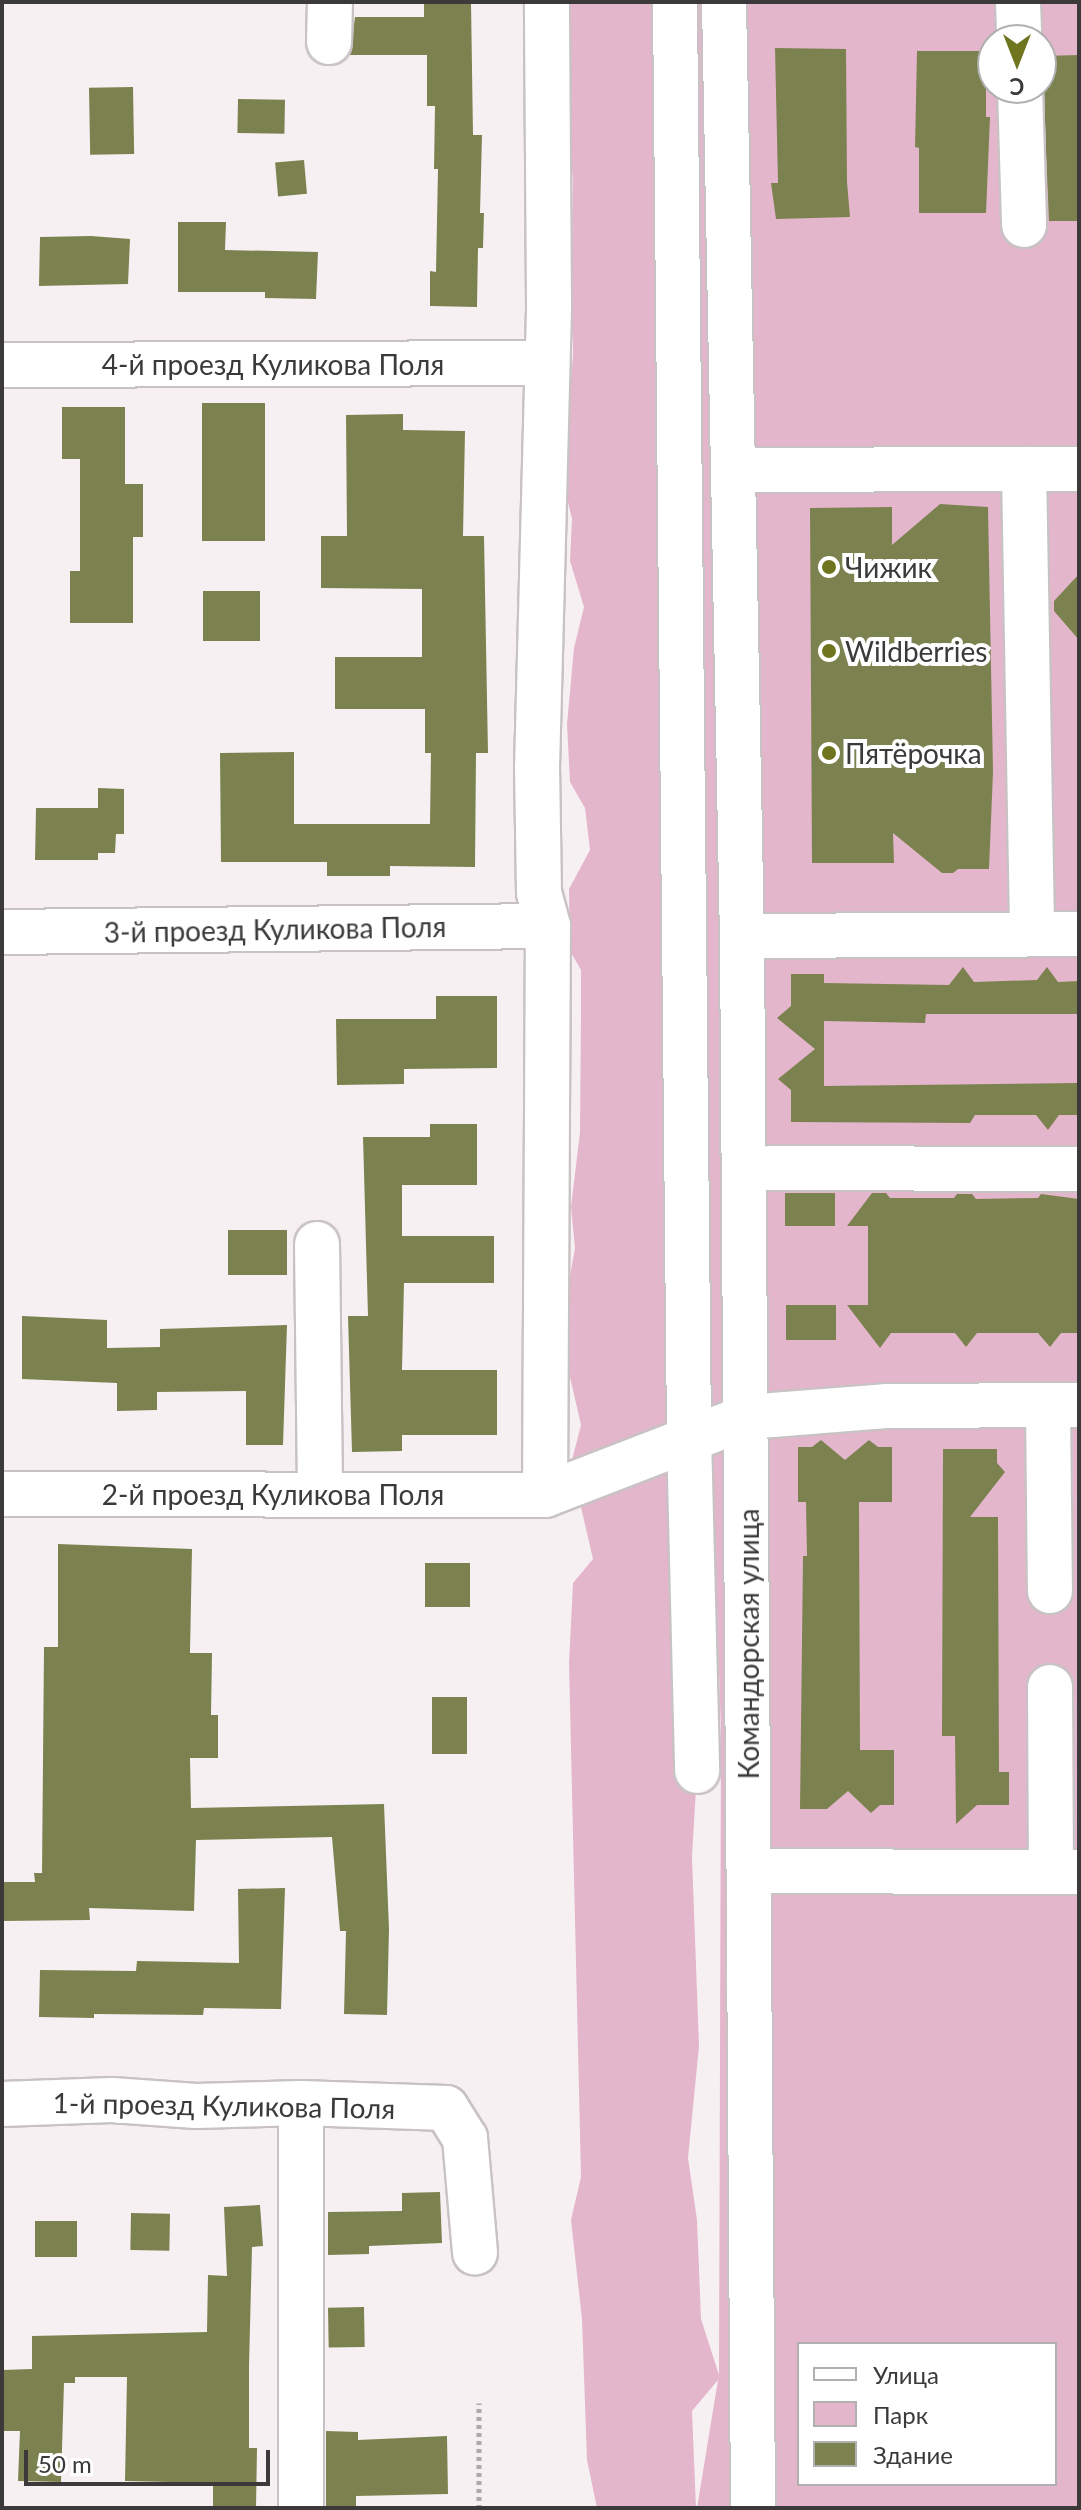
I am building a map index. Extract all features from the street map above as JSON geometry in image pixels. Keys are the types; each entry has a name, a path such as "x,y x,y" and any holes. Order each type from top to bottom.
{"street":[{"path":"547,2 549,304 545,363 537,768 539,893 548,926 545,1495 689,1436 747,1417 886,1406 1063,1405 1050,1591"},
{"path":"675,2 689,1436 697,1771"},
{"name":"Командорская улица","path":"724,2 742,936 753,2508"},
{"path":"1018,2 1019,24"},
{"path":"1020,104 1024,225"},
{"name":"4-й проезд Куликова Поля","path":"2,365 545,363"},
{"path":"1024,469 1032,934"},
{"path":"735,470 1079,469"},
{"name":"3-й проезд Куликова Поля","path":"2,932 548,926"},
{"path":"742,936 1079,934"},
{"path":"769,1168 1079,1169"},
{"path":"317,1244 320,1494"},
{"name":"2-й проезд Куликова Поля","path":"2,1494 545,1495"},
{"path":"749,1871 1065,1872 1050,1687"},
{"name":"1-й проезд Куликова Поля","path":"2,2104 112,2100 196,2106 301,2103 446,2108 465,2138 475,2253"},
{"path":"301,2103 301,2508"}],"path":[{"path":"479,2403 479,2508"}],"green space":[{"path":"568,2 1079,2 1079,2508 697,2508 718,2380 692,2411 696,2508 597,2508 587,2460 582,2319 571,2220 581,2177 569,1663 573,1583 593,1559 571,1464 581,1425 567,1364 567,1293 575,1248 571,1207 580,1132 581,1015 581,970 570,951 569,889 590,850 585,808 570,782 567,724 574,648 584,607 570,561 572,519 562,477 573,356 573,179 565,102","holes":["684,555 721,1734 719,2375 701,2319 697,2220 688,2158 699,2046 692,1857 697,1771"]}],"building":[{"path":"424,2 471,2 473,135 482,135 480,213 484,213 483,248 478,248 477,307 430,306 430,271 436,272 438,169 434,169 435,106 427,106 427,55 350,55 355,17 424,17"},
{"path":"775,48 846,49 850,217 776,219 771,183 778,183"},
{"path":"917,51 977,51 977,104 986,104 986,117 990,117 986,213 919,213 919,148 915,147"},
{"path":"1079,55 1079,221 1049,221 1044,104 1057,104 1057,56"},
{"path":"133,87 134,154 90,155 89,88"},
{"path":"238,99 285,100 284,134 237,133"},
{"path":"304,160 307,194 278,196 275,163"},
{"path":"178,222 226,222 225,250 318,252 316,299 265,298 265,292 178,292"},
{"path":"40,237 130,239 128,284 39,286"},
{"path":"202,403 265,403 265,541 202,541"},
{"path":"62,407 125,407 125,484 143,484 143,537 133,537 133,623 70,623 70,571 80,571 80,459 62,459"},
{"path":"403,414 403,430 465,431 463,536 484,536 488,753 476,753 475,867 390,866 390,876 327,876 327,862 221,862 220,753 294,752 294,824 430,824 431,753 425,753 425,709 335,709 335,657 422,657 422,589 321,588 321,536 347,536 346,415"},
{"path":"940,504 988,507 993,772 989,869 958,869 953,873 942,873 893,833 894,863 812,863 810,508 892,507 892,545"},
{"path":"1079,574 1079,640 1054,611 1054,601"},
{"path":"203,591 260,591 260,641 203,641"},
{"path":"98,788 124,789 124,834 116,834 115,853 98,853 98,860 35,860 36,808 98,808"},
{"path":"963,967 974,982 1037,980 1047,967 1058,982 1079,981 1079,1014 926,1014 925,1023 824,1021 824,1086 1079,1083 1079,1115 1059,1115 1048,1130 1036,1115 975,1115 970,1123 791,1122 791,1090 778,1079 815,1049 777,1018 791,1006 791,974 824,974 824,983 949,985"},
{"path":"436,996 497,996 497,1068 404,1069 404,1084 337,1085 336,1019 436,1019"},
{"path":"430,1124 477,1124 477,1185 402,1185 402,1236 494,1236 494,1283 404,1283 402,1370 497,1370 497,1435 402,1435 402,1451 352,1452 348,1316 368,1316 363,1137 430,1137"},
{"path":"785,1193 835,1193 835,1226 785,1226"},
{"path":"872,1193 886,1193 890,1198 954,1198 957,1194 972,1194 976,1199 1038,1198 1041,1194 1079,1199 1079,1333 1061,1333 1050,1347 1038,1333 977,1333 966,1347 955,1333 891,1333 880,1348 847,1305 868,1305 868,1226 847,1226"},
{"path":"228,1230 287,1230 287,1275 228,1275"},
{"path":"786,1305 836,1305 836,1340 786,1340"},
{"path":"22,1316 107,1320 107,1348 160,1347 160,1329 287,1325 283,1445 246,1445 246,1391 157,1392 157,1410 117,1411 117,1383 22,1379"},
{"path":"821,1440 845,1460 869,1440 878,1447 892,1447 892,1502 859,1502 860,1750 894,1750 894,1805 880,1805 871,1813 848,1791 827,1809 800,1809 803,1556 807,1556 806,1502 798,1502 798,1447 812,1447"},
{"path":"943,1449 997,1449 997,1463 1005,1472 970,1517 998,1517 999,1772 1009,1772 1009,1805 977,1805 956,1824 955,1736 942,1736"},
{"path":"58,1544 192,1549 190,1653 212,1653 211,1715 218,1715 218,1758 190,1758 191,1808 384,1804 389,1929 387,2015 344,2014 346,1931 340,1931 332,1837 196,1840 194,1911 89,1908 90,1920 2,1921 2,1882 35,1882 34,1873 42,1873 44,1647 58,1647"},
{"path":"425,1563 470,1563 470,1607 425,1607"},
{"path":"432,1697 467,1697 467,1754 432,1754"},
{"path":"285,1888 281,2009 204,2008 203,2015 39,2017 40,1970 136,1971 137,1961 239,1963 238,1889"},
{"path":"440,2192 442,2243 369,2246 369,2254 328,2255 328,2212 402,2211 402,2193"},
{"path":"260,2205 263,2246 252,2247 249,2367 249,2448 257,2448 256,2508 213,2508 213,2483 125,2481 127,2377 75,2377 75,2383 64,2383 61,2482 18,2481 20,2431 2,2431 2,2370 32,2369 32,2336 207,2332 208,2275 227,2276 224,2207"},
{"path":"131,2213 170,2214 169,2251 130,2250"},
{"path":"35,2221 77,2221 77,2257 35,2257"},
{"path":"364,2307 365,2347 329,2348 328,2308"},
{"path":"326,2431 358,2432 358,2440 447,2436 448,2494 356,2496 356,2508 326,2508"}],"place":[{"name":"Чижик","path":"829,567"},
{"name":"Wildberries","path":"829,651"},
{"name":"Пятёрочка","path":"829,753"}]}
